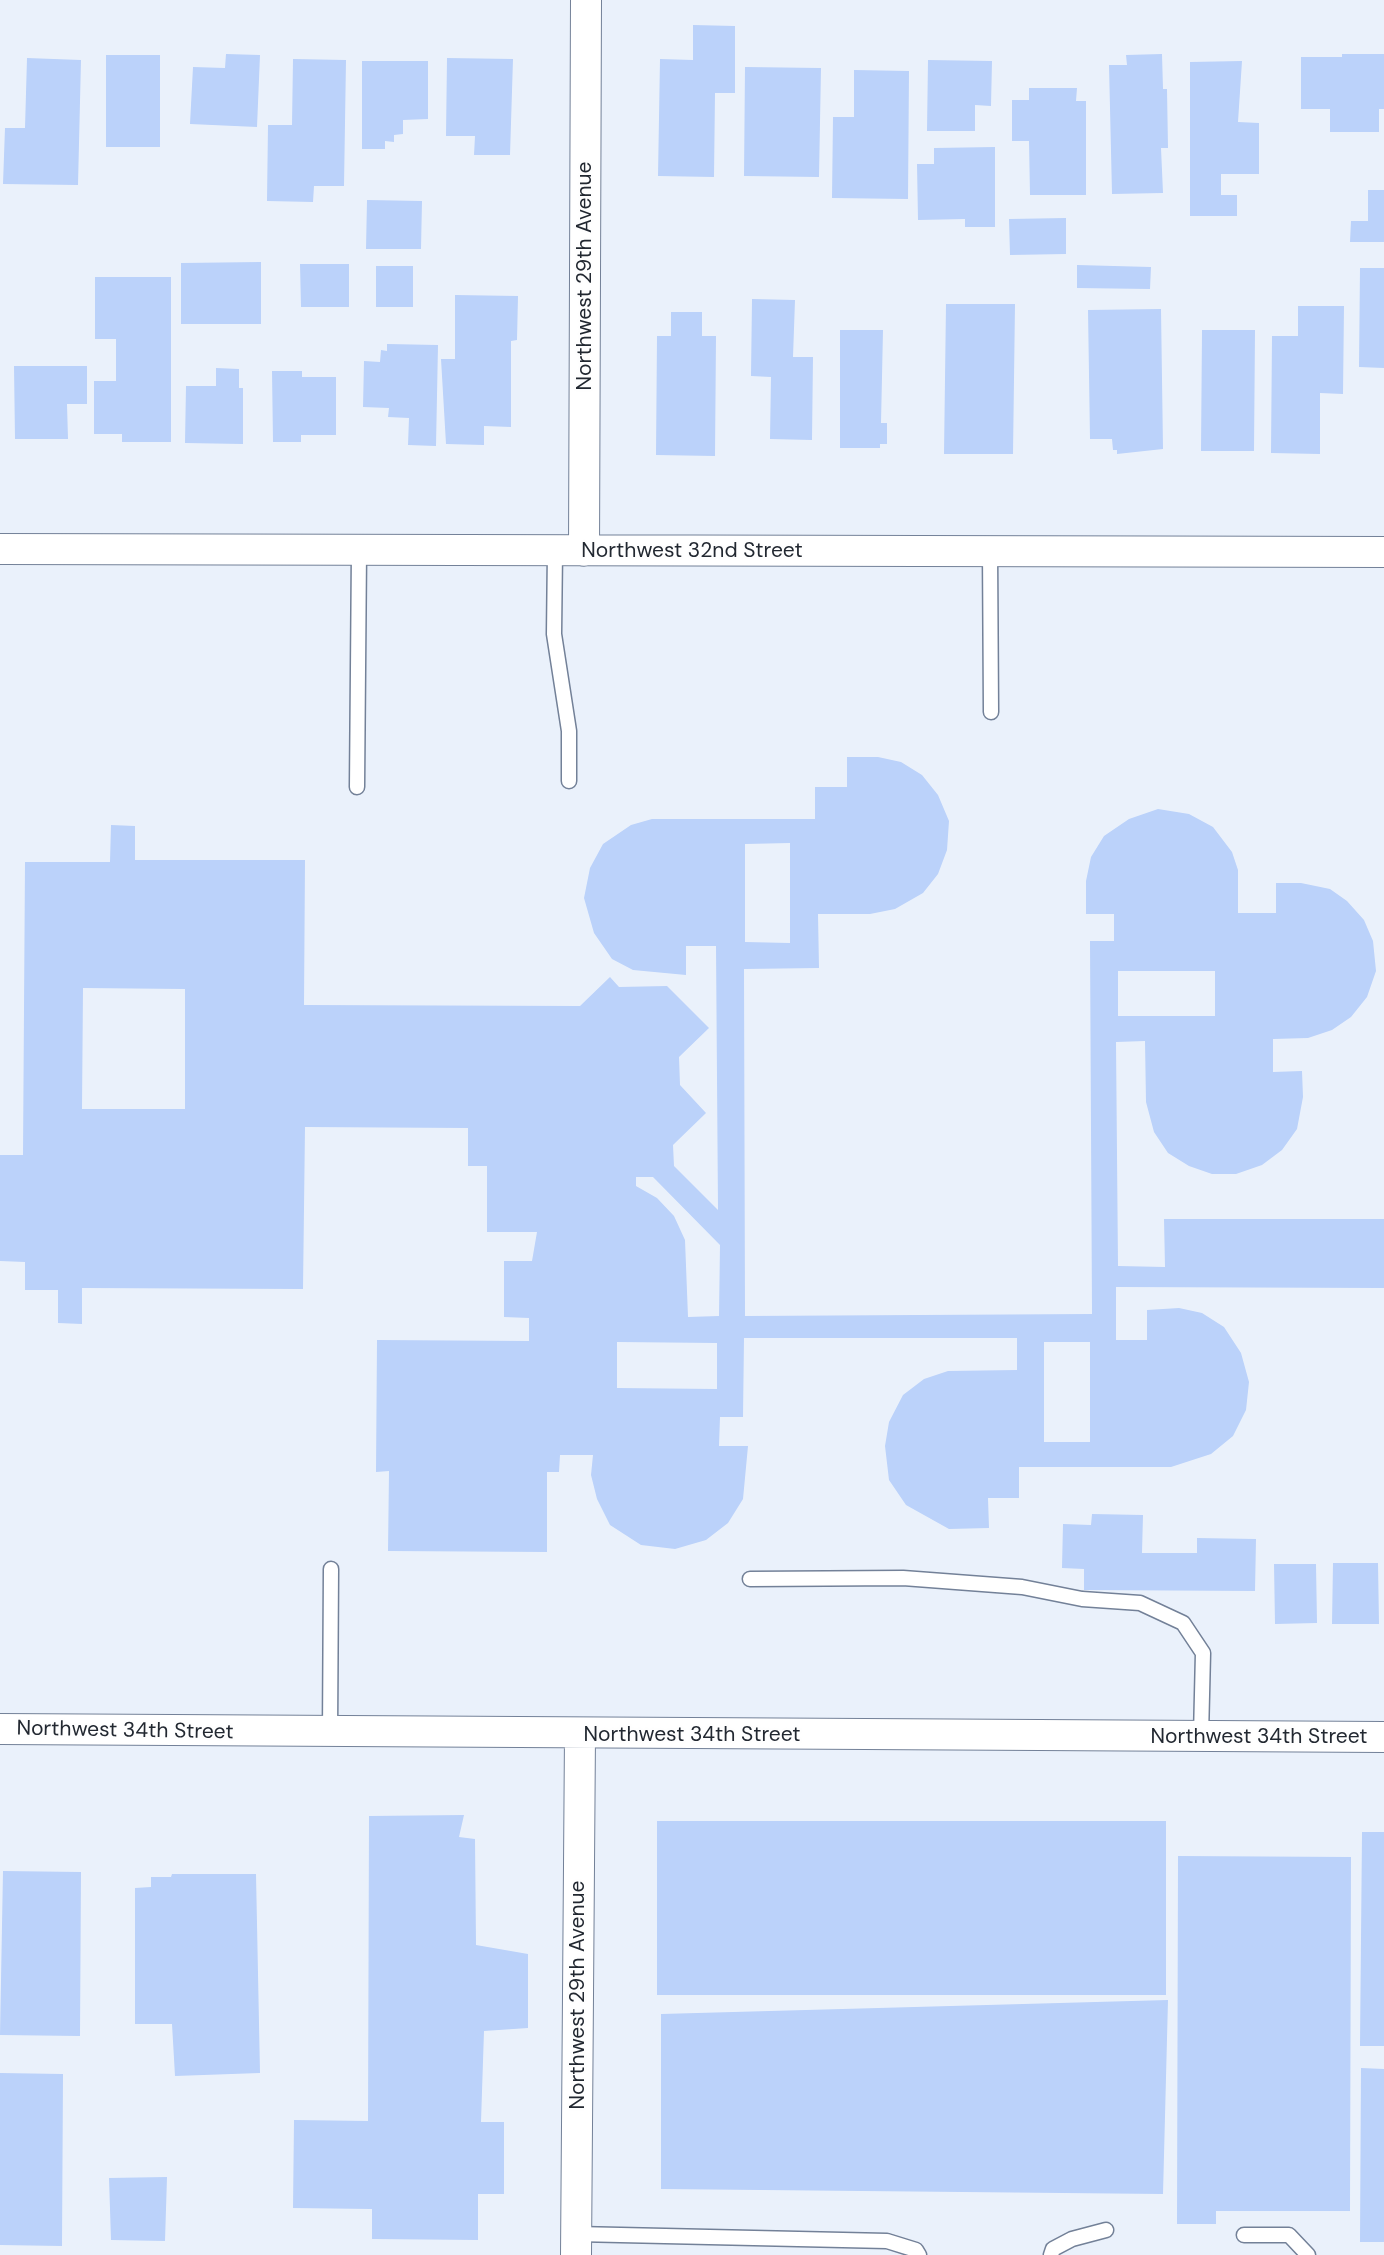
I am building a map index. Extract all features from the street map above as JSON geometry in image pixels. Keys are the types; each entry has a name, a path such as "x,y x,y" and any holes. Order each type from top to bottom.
{"street":[{"name":"Northwest 29th Avenue","path":"569,551 586,0"},
{"name":"Northwest 32nd Street","path":"0,549 1384,552"},
{"name":"Northwest 34th Street","path":"0,1729 580,1735 1384,1737"},
{"name":"Northwest 29th Avenue","path":"576,2245 580,1735"}],"lane":[{"path":"990,550 991,712"},
{"path":"357,787 359,551"},
{"path":"569,551 554,634 569,731 569,781"},
{"path":"330,1733 331,1569"},
{"path":"750,1579 903,1578 1023,1587 1082,1599 1140,1602 1183,1623 1203,1653 1201,1737"},
{"path":"1051,2255 1053,2249 1072,2239 1106,2230"},
{"path":"1244,2235 1289,2235 1308,2255"},
{"path":"576,2245 792,2248 887,2241 916,2250 919,2255"}],"building":[{"path":"693,25 735,26 735,93 715,93 714,177 658,176 660,59 693,60"},
{"path":"226,54 260,55 257,127 190,124 193,67 225,68"},
{"path":"1162,54 1163,89 1167,89 1168,148 1161,148 1163,193 1112,194 1109,65 1127,65 1126,55"},
{"path":"1342,54 1384,54 1384,109 1379,109 1379,132 1330,132 1330,109 1301,109 1301,57 1342,57"},
{"path":"106,55 160,55 160,147 106,147"},
{"path":"27,58 81,60 78,185 3,184 5,128 25,128"},
{"path":"447,58 513,59 510,155 474,155 475,136 446,136"},
{"path":"293,59 346,60 344,186 314,186 313,202 267,201 268,125 292,125"},
{"path":"928,60 992,61 991,106 975,105 975,131 927,131"},
{"path":"362,61 428,61 428,119 403,120 403,134 394,135 394,142 385,141 385,149 362,149"},
{"path":"1242,61 1238,122 1259,123 1259,174 1221,174 1221,195 1237,195 1237,216 1190,216 1190,62"},
{"path":"745,67 821,68 819,177 744,176"},
{"path":"854,70 909,71 908,199 832,198 833,117 854,117"},
{"path":"1029,88 1077,88 1076,101 1086,101 1086,195 1030,195 1029,141 1012,141 1012,100 1029,100"},
{"path":"995,147 995,227 965,227 965,219 918,220 917,164 934,164 934,148"},
{"path":"1368,190 1384,190 1384,242 1350,242 1351,221 1368,221"},
{"path":"367,200 422,201 421,249 366,249"},
{"path":"1066,218 1066,254 1010,255 1009,219"},
{"path":"261,262 261,324 181,324 181,263"},
{"path":"300,264 349,264 349,307 301,307"},
{"path":"1077,265 1151,267 1150,289 1077,288"},
{"path":"376,266 413,266 413,307 376,307"},
{"path":"1360,268 1384,268 1384,368 1359,367"},
{"path":"95,277 171,277 171,442 122,442 122,434 94,434 94,381 116,381 116,339 95,339"},
{"path":"455,295 518,296 517,340 511,341 511,427 484,426 484,445 446,444 441,359 455,359"},
{"path":"752,299 795,300 793,357 813,357 812,440 770,439 771,377 751,376"},
{"path":"946,304 1015,304 1013,454 944,454"},
{"path":"1298,306 1344,306 1343,394 1320,393 1320,454 1271,453 1272,336 1298,336"},
{"path":"1161,309 1163,449 1117,454 1117,450 1113,450 1112,439 1090,439 1088,310"},
{"path":"671,312 702,312 702,336 716,336 715,456 656,455 657,336 671,336"},
{"path":"840,330 883,330 881,423 887,423 887,444 880,444 880,448 840,448"},
{"path":"1202,330 1255,330 1254,451 1201,451"},
{"path":"387,344 438,345 436,446 408,445 409,418 388,417 389,408 363,407 364,361 380,362 381,350 387,351"},
{"path":"14,366 87,366 87,404 67,404 68,439 15,439"},
{"path":"216,368 239,369 239,388 243,388 243,444 185,443 186,386 216,386"},
{"path":"272,371 302,371 302,377 336,377 336,435 301,435 301,442 273,442"},
{"path":"847,757 878,757 901,762 922,775 938,795 949,821 947,850 938,874 923,893 895,909 870,914 818,914 819,968 744,969 745,1316 1092,1314 1090,941 1114,941 1114,914 1086,914 1086,881 1091,857 1104,836 1129,819 1158,809 1189,814 1213,827 1232,852 1238,870 1238,913 1276,913 1276,883 1301,883 1330,889 1347,901 1364,920 1373,941 1376,971 1367,997 1351,1017 1332,1030 1308,1038 1273,1039 1273,1072 1302,1071 1303,1097 1297,1129 1282,1150 1262,1165 1236,1174 1212,1174 1189,1166 1168,1153 1154,1132 1146,1102 1145,1041 1116,1042 1118,1266 1165,1267 1164,1219 1384,1219 1384,1288 1116,1287 1116,1340 1147,1340 1147,1310 1179,1308 1202,1313 1224,1327 1241,1353 1249,1382 1246,1410 1233,1436 1211,1454 1171,1467 1019,1467 1019,1498 988,1498 989,1528 949,1529 906,1505 889,1480 885,1446 889,1422 903,1395 924,1379 948,1371 1017,1370 1017,1338 744,1338 743,1417 720,1417 719,1446 748,1446 743,1499 728,1523 706,1540 675,1549 641,1545 610,1525 597,1499 591,1475 593,1455 560,1455 559,1472 547,1472 547,1552 388,1551 389,1471 376,1472 377,1340 529,1341 529,1318 504,1317 504,1261 532,1261 537,1232 487,1232 487,1166 468,1166 468,1128 305,1127 303,1289 82,1288 82,1324 58,1323 58,1290 25,1290 25,1262 0,1261 0,1155 23,1155 25,862 110,862 111,825 135,826 135,860 305,860 304,1005 580,1006 610,977 619,987 667,986 709,1028 679,1057 680,1085 706,1113 673,1145 674,1166 718,1210 716,946 686,946 686,975 633,970 612,959 594,933 584,898 590,868 603,844 631,825 652,819 815,819 815,787 847,787","holes":["790,843 790,943 745,942 745,844","1118,971 1215,971 1215,1016 1118,1016","83,988 185,989 185,1109 82,1109","636,1177 653,1177 720,1245 719,1316 688,1317 685,1240 674,1216 657,1198 636,1186","617,1342 717,1343 717,1389 617,1388","1044,1342 1090,1342 1090,1442 1044,1442"]},
{"path":"1092,1514 1143,1515 1142,1553 1197,1553 1197,1538 1256,1539 1255,1591 1084,1590 1084,1569 1062,1568 1063,1524 1091,1525"},
{"path":"1333,1563 1378,1563 1379,1624 1332,1624"},
{"path":"1274,1564 1316,1564 1317,1623 1275,1624"},
{"path":"464,1815 459,1837 475,1839 476,1945 528,1954 528,2028 484,2031 481,2122 504,2122 504,2194 478,2194 478,2240 372,2239 372,2209 293,2208 294,2120 368,2121 369,1816"},
{"path":"657,1821 1166,1821 1166,1995 657,1995"},
{"path":"1362,1832 1384,1832 1384,2046 1360,2046"},
{"path":"1178,1856 1351,1857 1350,2211 1216,2211 1216,2224 1177,2224"},
{"path":"3,1871 81,1872 80,2036 0,2035"},
{"path":"172,1874 256,1874 260,2073 175,2076 172,2024 135,2024 135,1888 151,1887 151,1877 171,1877"},
{"path":"1168,2000 1163,2194 661,2189 661,2014"},
{"path":"1361,2068 1384,2069 1384,2242 1360,2242"},
{"path":"0,2073 63,2074 62,2246 0,2245"},
{"path":"167,2177 165,2241 111,2240 109,2178"}]}
